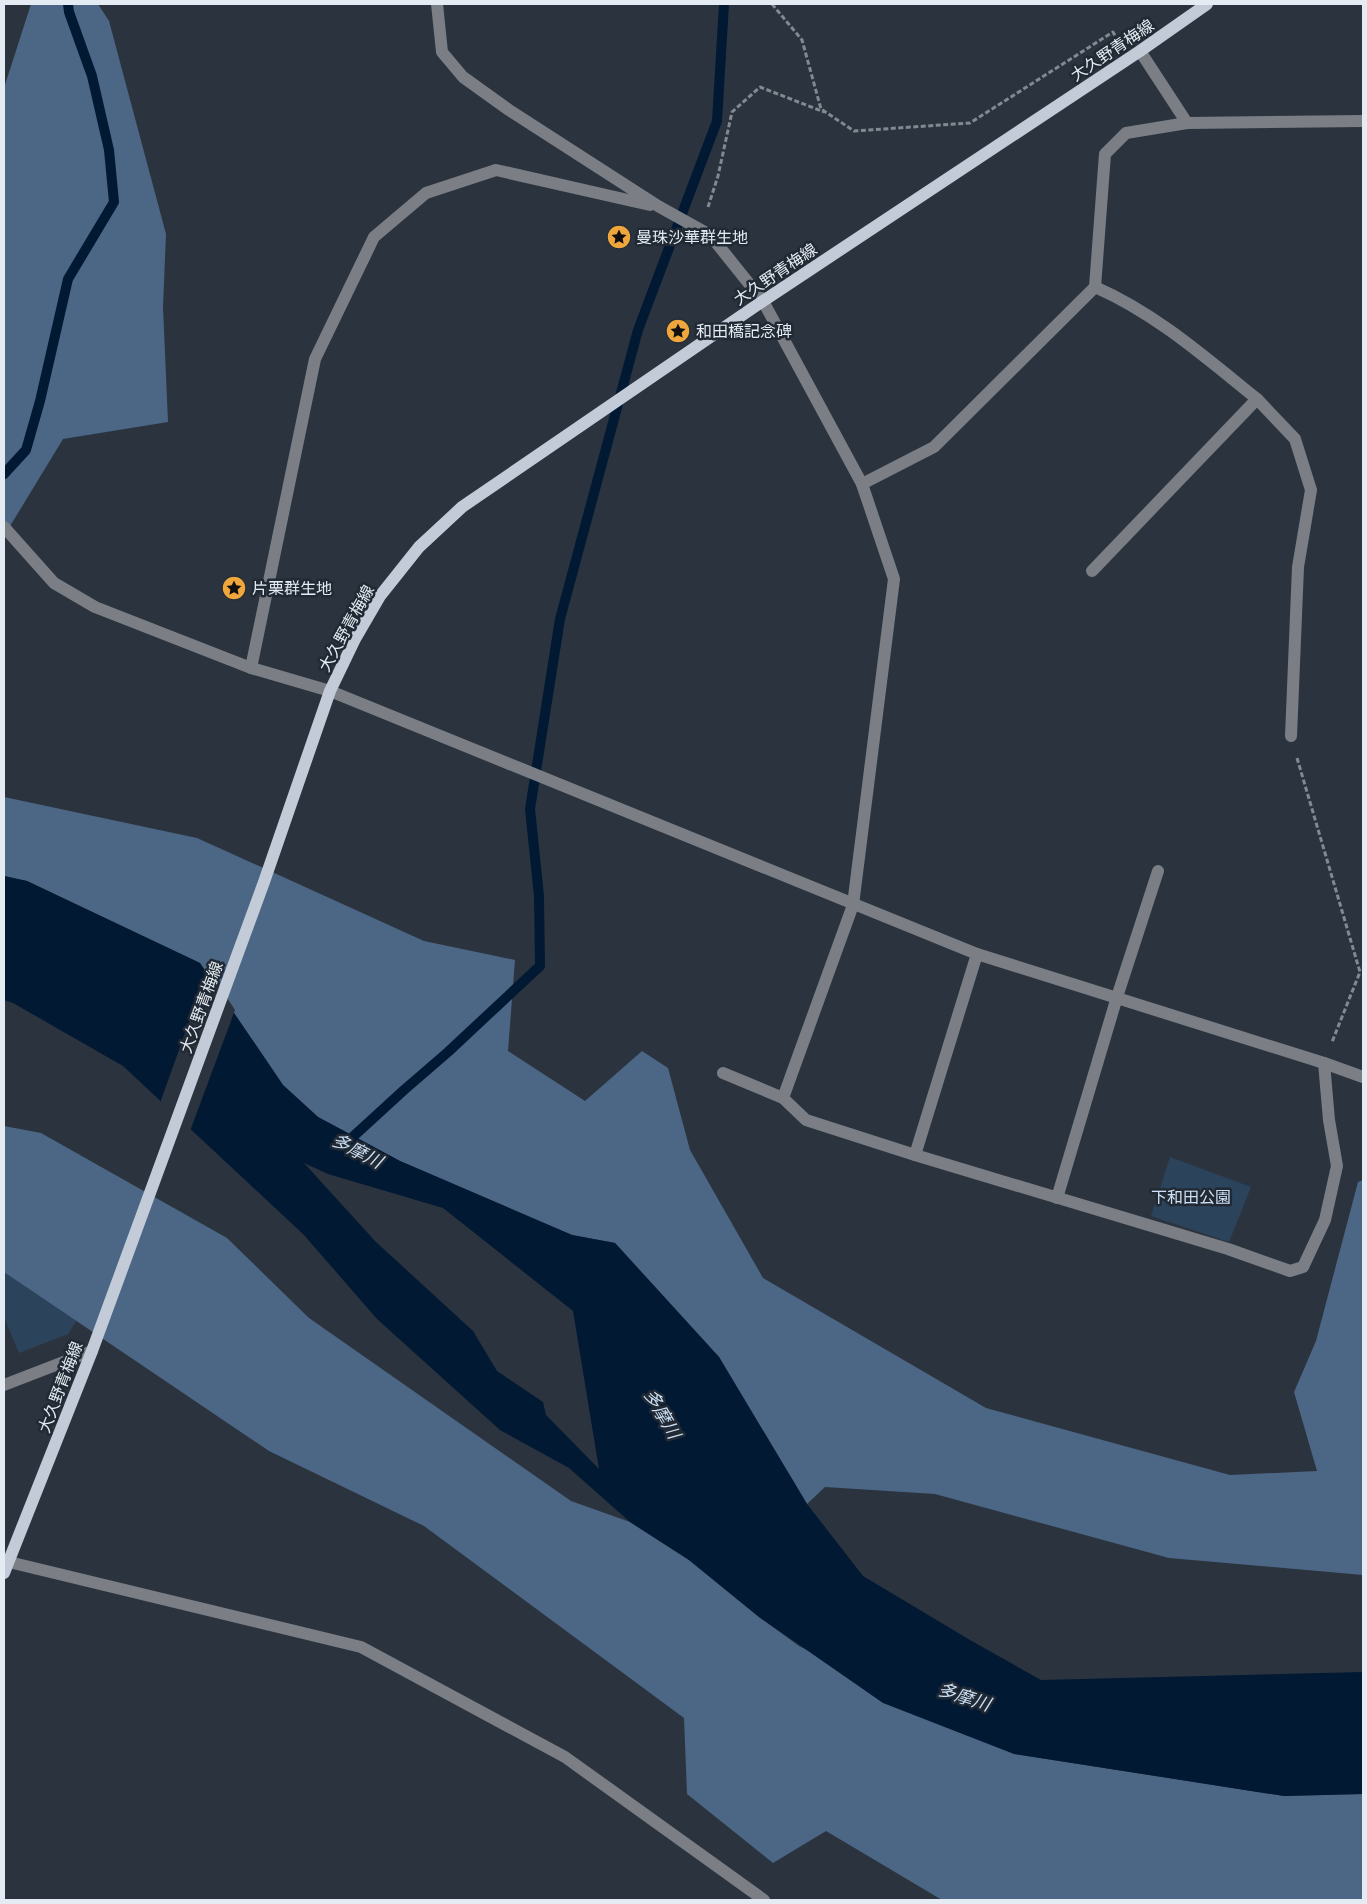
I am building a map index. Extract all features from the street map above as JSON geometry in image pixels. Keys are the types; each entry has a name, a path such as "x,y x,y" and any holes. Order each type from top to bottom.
{"main road":[{"name":"大久野青梅線","path":"6,1566 92,1350 264,882 330,691 355,639 380,596 419,547 462,507 763,301 1140,51 1207,4"}],"street":[{"path":"437,4 442,52 463,77 509,110 658,206 710,235 763,301 862,484 894,579 853,905 783,1098"},
{"path":"1140,51 1187,123"},
{"path":"862,484 934,447 1095,287 1105,154 1126,133 1187,123 1363,121"},
{"path":"251,668 315,359 374,237 426,193 496,170 658,206"},
{"path":"1095,287 1114,296 1169,330 1257,399 1295,439 1311,490 1298,567 1291,736"},
{"path":"1092,571 1257,399"},
{"path":"4,527 54,583 95,607 251,668 330,691 977,954 1117,997 1363,1077"},
{"path":"1057,1198 1117,997 1158,871"},
{"path":"915,1155 977,954"},
{"path":"723,1073 783,1098 806,1120 915,1155 1228,1249 1290,1271 1302,1267 1325,1220 1337,1166 1329,1120 1324,1063"},
{"path":"4,1385 92,1350"},
{"path":"6,1566 361,1647 565,1757 764,1900"}],"path":[{"path":"772,4 802,40 821,108 854,132 970,123 1113,32 1128,59"},
{"path":"700,230 718,176 732,112 760,88 829,114"},
{"path":"1291,736 1360,972 1324,1063"}],"green space":[{"name":"下和田公園","path":"1170,1157 1251,1187 1229,1242 1151,1216"},
{"path":"4,1272 19,1272 83,1310 68,1334 19,1353 4,1317"}],"shaded area":[{"path":"31,4 98,4 109,21 166,234 163,307 168,422 63,439 4,536 4,88"},
{"path":"4,797 197,838 424,941 515,960 508,1051 585,1101 642,1051 668,1068 690,1150 763,1278 986,1408 1230,1475 1317,1471 1294,1392 1316,1341 1358,1182 1363,1180 1363,1575 1169,1558 935,1494 825,1487 807,1504 719,1357 615,1243 572,1235 400,1161 318,1117 283,1085 200,963 27,881 4,876"},
{"path":"4,1126 41,1133 227,1238 309,1318 571,1501 630,1522 689,1560 759,1617 799,1646 1014,1754 1284,1796 1363,1794 1363,1900 942,1900 826,1831 773,1863 687,1794 684,1718 424,1526 269,1451 4,1272"}],"water":[{"name":"多摩川","path":"4,876 27,881 200,963 283,1085 318,1117 400,1161 572,1235 615,1243 719,1357 807,1504 863,1576 1041,1680 1363,1672 1363,1794 1284,1796 1014,1754 883,1703 759,1617 689,1560 630,1522 569,1468 500,1430 377,1319 304,1235 123,1066 13,1003 4,1000","holes":["304,1163 328,1174 443,1208 573,1311 599,1469 546,1415 543,1402 497,1371 473,1331 375,1241"]}],"pier":[{"path":"208,969 235,1010 190,1131 160,1103"}],"waterway":[{"path":"4,474 26,450 40,401 68,279 114,202 109,150 92,76 69,12 68,4"},
{"name":"多摩川","path":"345,1144 540,966 539,896 530,809 560,619 638,330 717,121 724,4"}],"place":[{"name":"曼珠沙華群生地","path":"619,237"},
{"name":"和田橋記念碑","path":"678,331"},
{"name":"片栗群生地","path":"234,588"}]}
